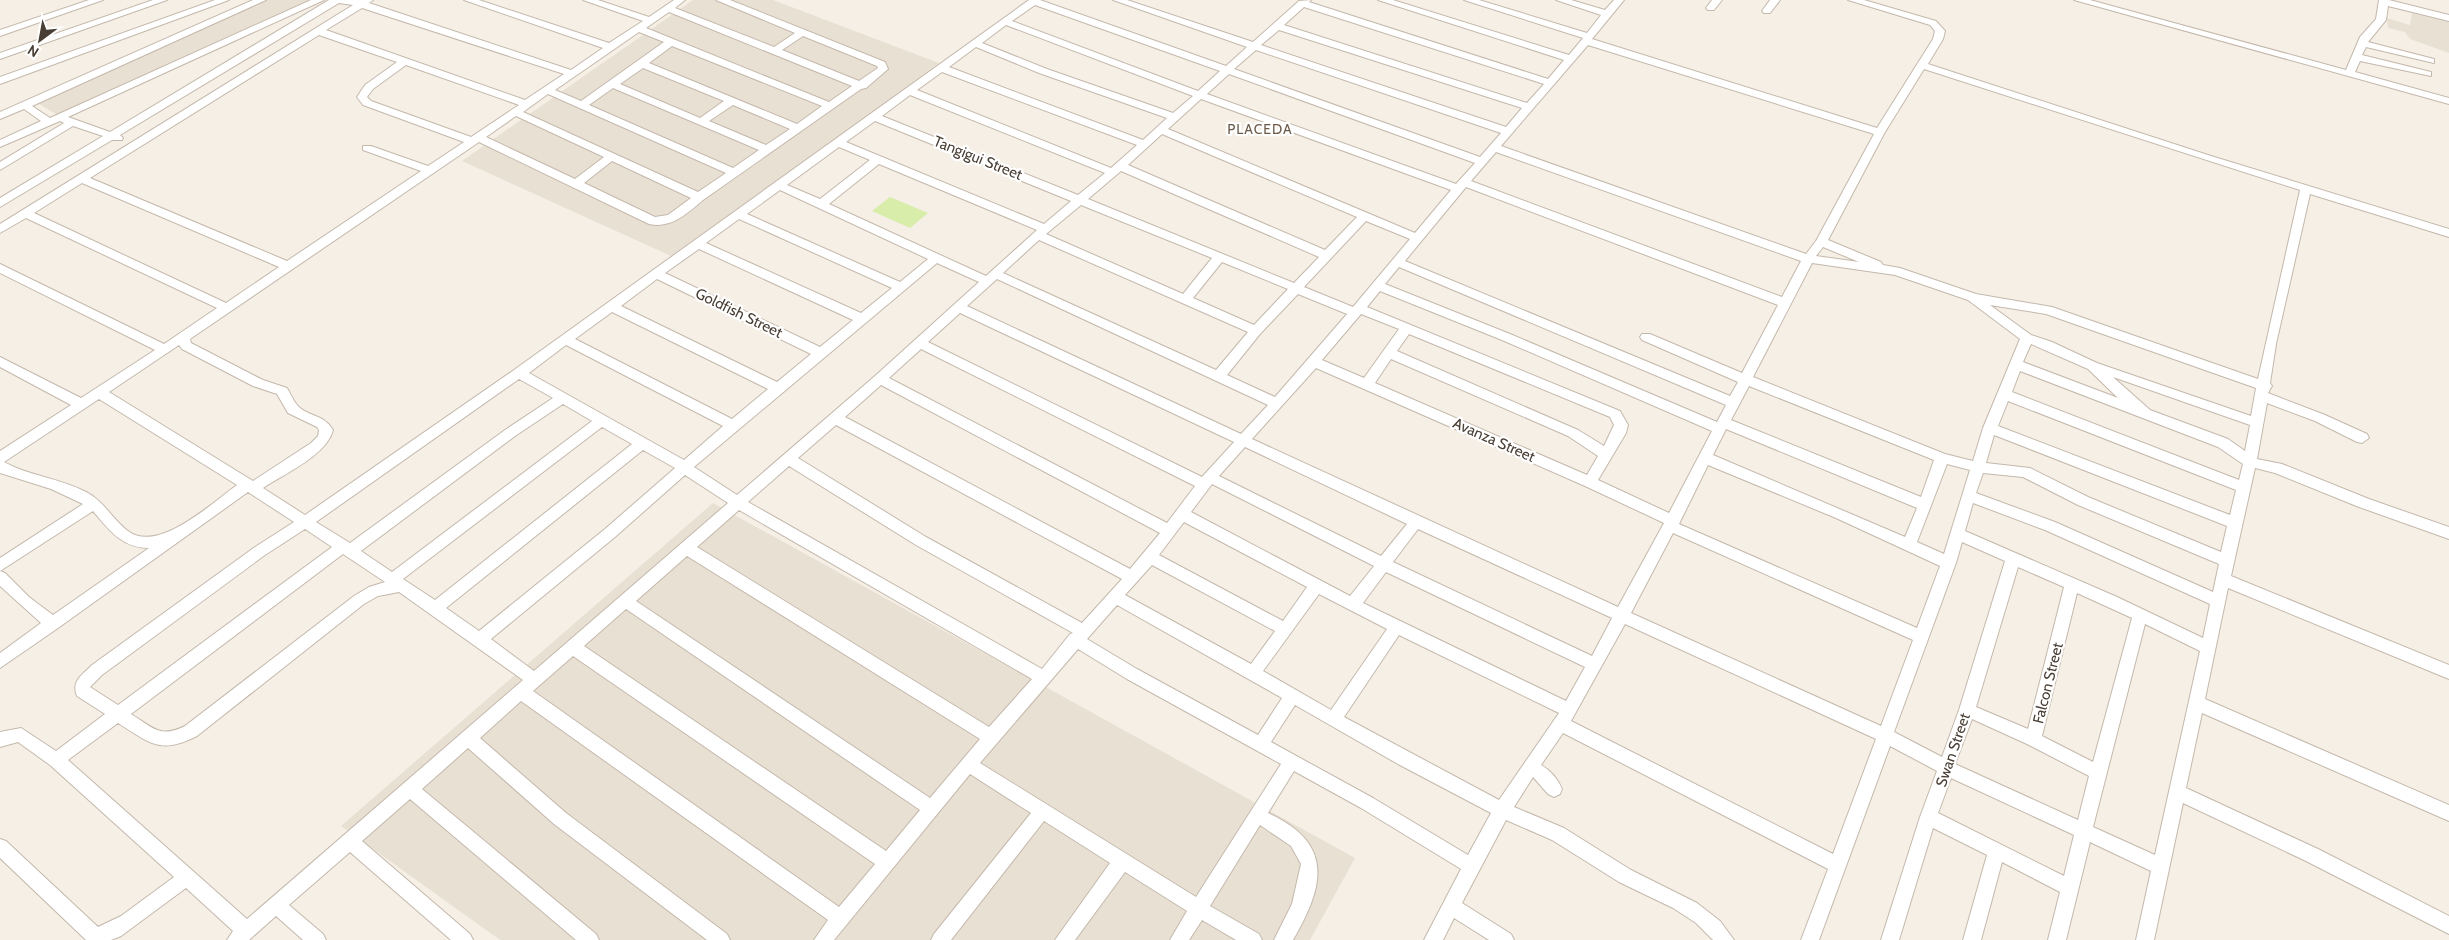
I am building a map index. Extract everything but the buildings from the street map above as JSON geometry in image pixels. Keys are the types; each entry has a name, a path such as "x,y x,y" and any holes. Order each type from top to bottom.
{"street":[{"path":"98,0 5,32 2,40 1,55 162,0"},
{"path":"0,81 224,0"},
{"path":"0,144 319,0"},
{"path":"0,203 336,0"},
{"path":"340,0 365,2 571,73"},
{"path":"469,0 610,47"},
{"path":"588,0 650,20"},
{"path":"0,458 227,308 680,0"},
{"path":"404,62 368,87 362,97 367,103 474,139 577,182 653,221 660,222 673,218 699,197 862,86 881,72 883,67 881,64 721,0"},
{"path":"602,420 397,582 374,591 359,600 192,731 180,737 163,741 155,738 83,691 82,685 86,679 260,551 306,522 519,372 1035,0 1482,162"},
{"path":"1118,0 1507,131"},
{"path":"1383,0 1571,59"},
{"path":"1469,0 1880,132"},
{"path":"1561,0 1607,14"},
{"path":"823,940 990,737 1150,557 1207,481 1314,362 1460,186 1551,83 1619,0"},
{"path":"1767,11 1775,0"},
{"path":"1433,940 1502,810 1569,710 1706,458 1734,404 1744,379 1808,259 1821,242 1880,132 1940,35 1938,27 1926,21 1853,0"},
{"path":"2079,0 2449,101"},
{"path":"0,116 254,1"},
{"path":"2350,74 2362,43 2368,33 2380,22 2384,1 2449,18"},
{"path":"0,229 365,2"},
{"path":"0,740 9,736 21,735 56,760 187,877 241,935 880,379 1042,232 1081,200 1304,2 1551,83"},
{"path":"668,8 862,86"},
{"path":"1006,22 1199,95 1460,186 1785,303"},
{"path":"1277,26 1529,107"},
{"path":"637,28 831,106"},
{"path":"319,32 526,104"},
{"path":"775,51 803,32"},
{"path":"582,105 671,42"},
{"path":"2362,43 2430,60"},
{"path":"976,44 1043,71 1173,117"},
{"path":"2357,57 2427,74"},
{"path":"642,64 798,128"},
{"path":"1922,65 2449,233"},
{"path":"941,68 1143,144"},
{"path":"612,84 768,150"},
{"path":"547,90 735,173"},
{"path":"909,91 1116,169 1328,256"},
{"path":"701,122 732,101"},
{"path":"0,105 28,104 53,120 73,122 135,144"},
{"path":"515,112 699,197"},
{"name":"Tangigui Street","path":"875,117 1296,289 1406,329 1615,414 1621,425 1619,433 1606,454"},
{"path":"0,167 73,122"},
{"path":"1159,129 1417,238"},
{"path":"838,143 1042,232 1185,300 1256,331"},
{"path":"367,148 429,170"},
{"path":"1495,148 1808,259 1884,269 1910,275 1972,298 2048,310 2264,391 2362,438"},
{"path":"577,182 611,158"},
{"path":"821,204 877,160"},
{"path":"80,178 288,266"},
{"path":"779,185 936,258 991,278 1218,376 1278,404"},
{"path":"2145,940 2234,523 2250,462 2264,391 2270,344 2306,188"},
{"path":"24,214 227,308"},
{"path":"737,214 901,287"},
{"path":"1218,376 1256,331 1365,215"},
{"path":"1821,242 1858,256 1884,269"},
{"path":"698,244 863,319"},
{"path":"480,639 610,533 733,425 936,258"},
{"path":"1185,300 1219,258"},
{"path":"1397,262 1734,404"},
{"path":"0,268 164,349"},
{"name":"Goldfish Street","path":"656,274 821,353"},
{"path":"1378,286 1722,426 1925,505"},
{"path":"1972,298 2026,338 2048,345 2093,366 2257,423"},
{"path":"611,306 778,388"},
{"path":"958,307 1416,522 1886,736 1947,768 2160,866"},
{"path":"1366,384 1406,329"},
{"path":"0,661 179,534 316,446 324,438 326,430 322,424 293,410 282,392 258,383 186,346 182,337"},
{"path":"1646,337 1744,379 1942,458 1976,467 2024,472 2083,501 2227,561"},
{"path":"1810,940 1949,563 1976,467 2026,338"},
{"path":"565,339 733,425"},
{"path":"919,343 1594,664"},
{"path":"1389,352 1573,433 1606,454 1590,482"},
{"path":"0,361 81,404"},
{"name":"Avanza Street","path":"1314,362 1590,482 1671,524 1922,637"},
{"path":"2015,364 2082,387 2223,443 2250,462 2278,468 2364,503 2449,533"},
{"path":"2093,366 2127,398 2148,414"},
{"path":"519,372 684,467 738,502 1042,677"},
{"path":"880,379 1170,531"},
{"path":"98,392 251,486 347,549 436,608 535,680"},
{"path":"2004,394 2242,487"},
{"path":"56,760 118,713 347,549 563,398"},
{"path":"835,418 1132,577"},
{"path":"1990,428 2234,523"},
{"path":"436,608 642,443"},
{"path":"1706,458 1908,543 1949,563"},
{"path":"1908,543 1925,505 1942,458"},
{"path":"788,459 1079,635 1125,670 1185,701 1290,762 1367,803 1472,867"},
{"path":"0,466 14,475 42,480 70,490 93,504 122,533 135,541 157,541 179,534"},
{"path":"1969,496 2050,526 2219,600"},
{"path":"0,565 93,504"},
{"path":"1182,514 1353,604 1569,710"},
{"path":"1353,604 1385,565 1416,522"},
{"path":"1957,534 2112,601 2207,647"},
{"path":"686,548 990,737"},
{"path":"1150,557 1285,629"},
{"name":"Swan Street","path":"1890,940 1928,817 1947,768 1966,710 2013,559"},
{"path":"0,576 24,601 52,624"},
{"path":"2223,579 2449,672"},
{"path":"1254,672 1317,585"},
{"name":"Falcon Street","path":"2072,585 2033,739 2098,773"},
{"path":"1114,596 1254,672 1292,696 1502,810 1557,834 1624,875 1700,913 1725,940"},
{"path":"625,601 931,808"},
{"path":"2057,940 2098,773 2140,616"},
{"path":"1334,719 1398,626"},
{"path":"573,647 888,863"},
{"path":"521,692 841,919"},
{"path":"1260,745 1292,696"},
{"path":"2197,703 2449,813"},
{"path":"1966,710 2033,739"},
{"path":"1559,724 1838,864"},
{"path":"468,738 499,768 553,812 722,940"},
{"path":"1179,940 1290,762"},
{"path":"968,764 1199,909 1253,940"},
{"path":"1530,767 1542,774 1554,789"},
{"path":"410,788 516,880 590,940"},
{"path":"2177,792 2312,855 2449,925"},
{"path":"940,940 1043,810"},
{"path":"1258,816 1278,825 1294,839 1305,852 1310,865 1298,915 1284,940"},
{"path":"1928,817 1996,853 2069,888"},
{"path":"350,841 464,940"},
{"path":"0,847 95,936 101,936 118,928 187,877"},
{"path":"1972,940 1996,853"},
{"path":"1064,940 1123,860"},
{"path":"276,905 317,940"},
{"path":"1451,906 1505,940"}],"shaded area":[{"path":"266,0 315,0 59,116 36,102"},
{"path":"693,0 773,0 939,63 860,122 671,256 462,161"},
{"path":"2412,13 2449,22 2449,53 2410,39 2405,32 2388,28 2387,18 2410,25"},
{"path":"713,503 1355,858 1310,940 500,940 341,826"}],"green space":[{"path":"890,197 928,213 910,228 872,211"}],"district":[{"name":"PLACEDA","path":"1260,129"}]}
